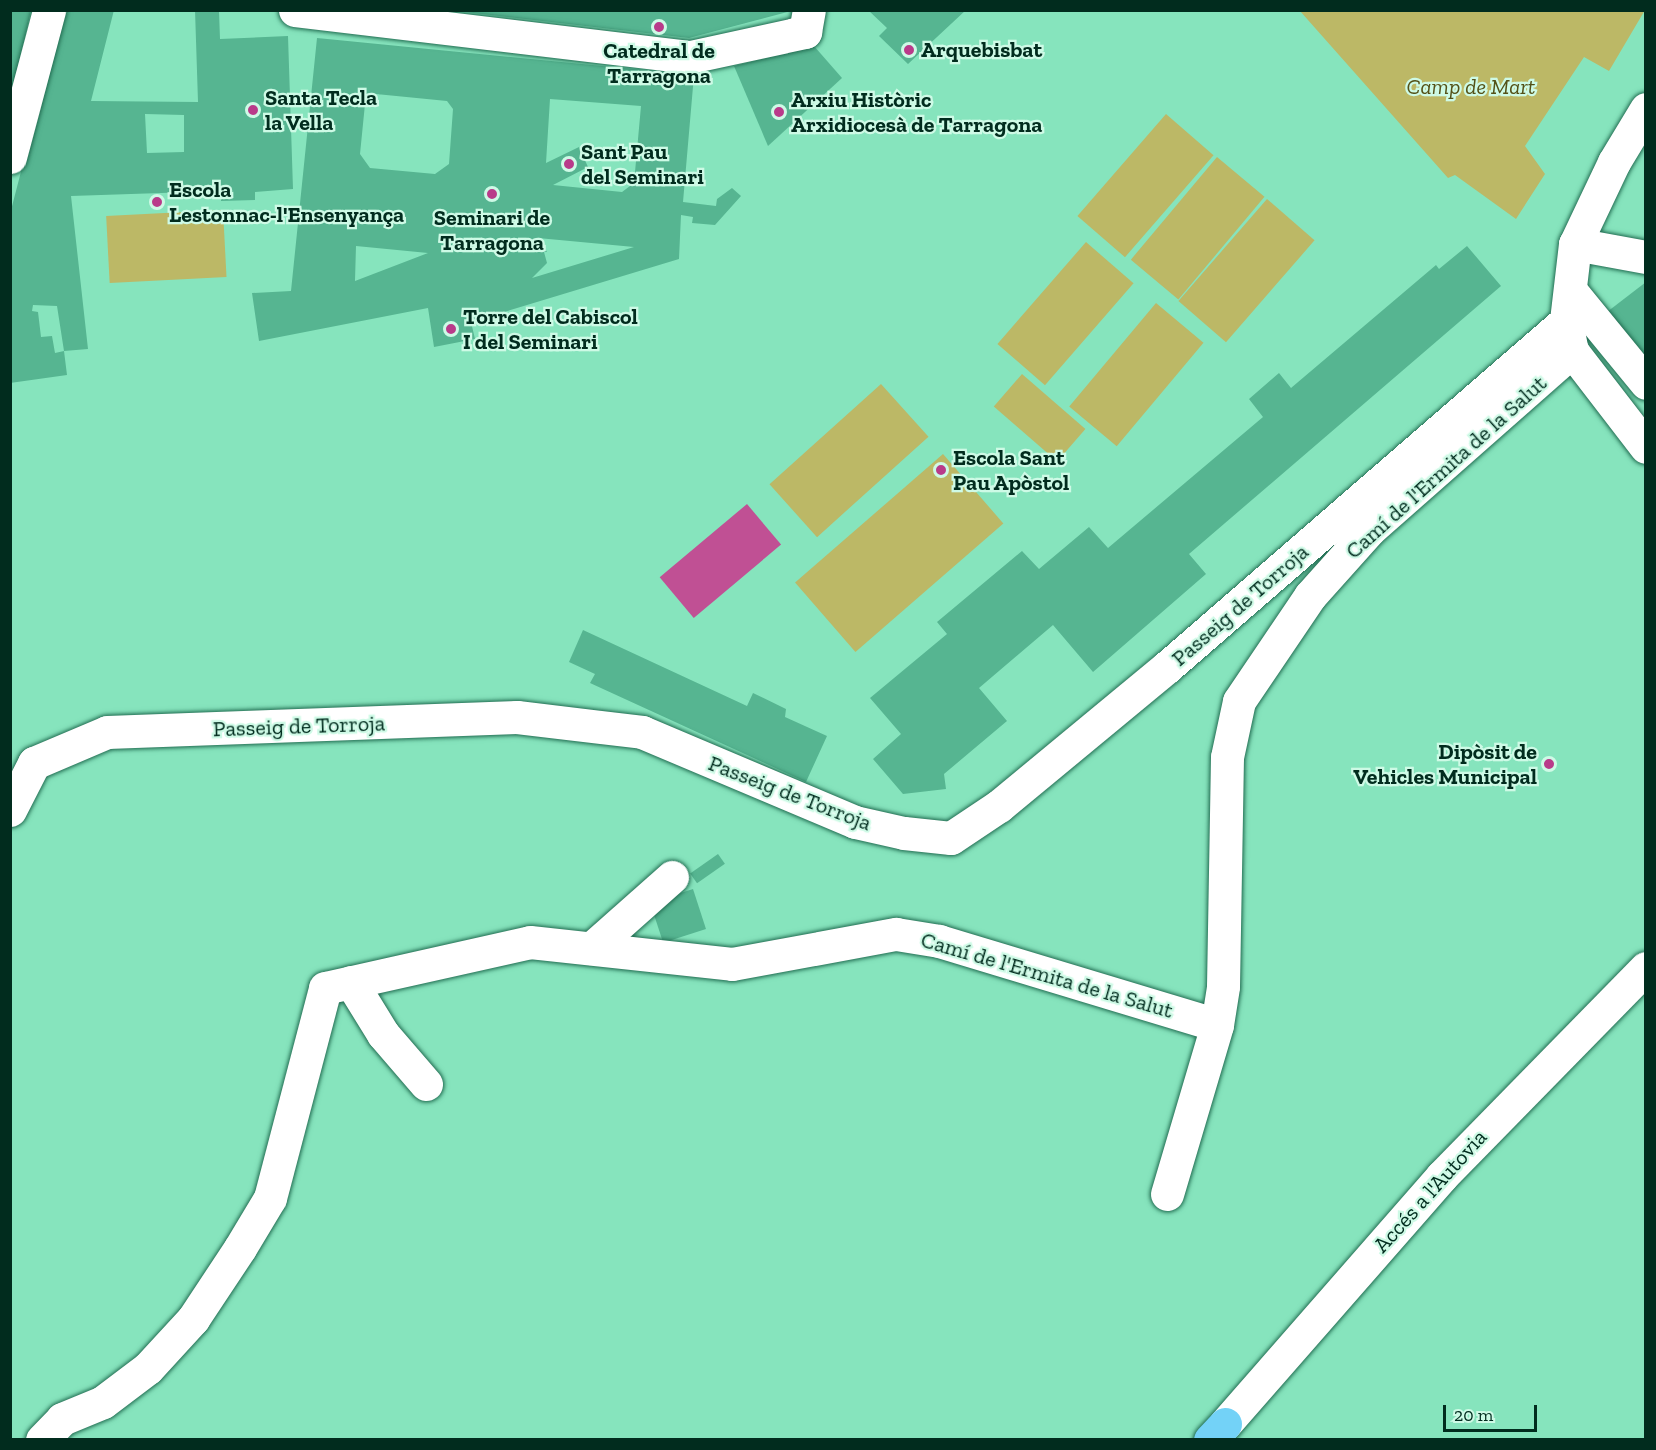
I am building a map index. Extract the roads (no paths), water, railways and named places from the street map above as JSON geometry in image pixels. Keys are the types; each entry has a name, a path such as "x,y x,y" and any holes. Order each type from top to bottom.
{"street":[{"path":"10,157 49,10"},
{"path":"295,10 690,57 807,21"},
{"path":"1646,109 1614,162 1575,244 1569,321 1646,447"},
{"path":"1575,244 1646,257"},
{"path":"1569,321 1646,383"},
{"name":"Passeig de Torroja","path":"10,810 34,763 84,739 107,732 517,717 642,732 855,822 904,833 951,837 999,806 1167,667 1569,321"},
{"name":"Camí de l'Ermita de la Salut","path":"1167,1194 1217,1025 1223,986 1227,757 1239,701 1310,597 1369,530 1569,321"},
{"path":"592,948 672,877"},
{"name":"Camí de l'Ermita de la Salut","path":"42,1440 62,1419 103,1402 148,1368 193,1319 223,1275 270,1198 325,988 530,942 732,964 896,934 939,941 1217,1025"},
{"name":"Accés a l'Autovia","path":"1217,1434 1442,1176 1646,968"},
{"path":"351,982 382,1034 426,1084"}],"place":[{"name":"Catedral de Tarragona","path":"659,27"},
{"name":"Arquebisbat","path":"909,50"},
{"name":"Santa Tecla la Vella","path":"253,110"},
{"name":"Arxiu Històric Arxidiocesà de Tarragona","path":"779,112"},
{"name":"Sant Pau del Seminari","path":"569,164"},
{"name":"Seminari de Tarragona","path":"492,194"},
{"name":"Escola Lestonnac-l'Ensenyança","path":"157,202"},
{"name":"Torre del Cabiscol I del Seminari","path":"451,329"},
{"name":"Escola Sant Pau Apòstol","path":"941,470"},
{"name":"Dipòsit de Vehicles Municipal","path":"1549,764"}],"park label":[{"name":"Camp de Mart","path":"1471,87"}]}
